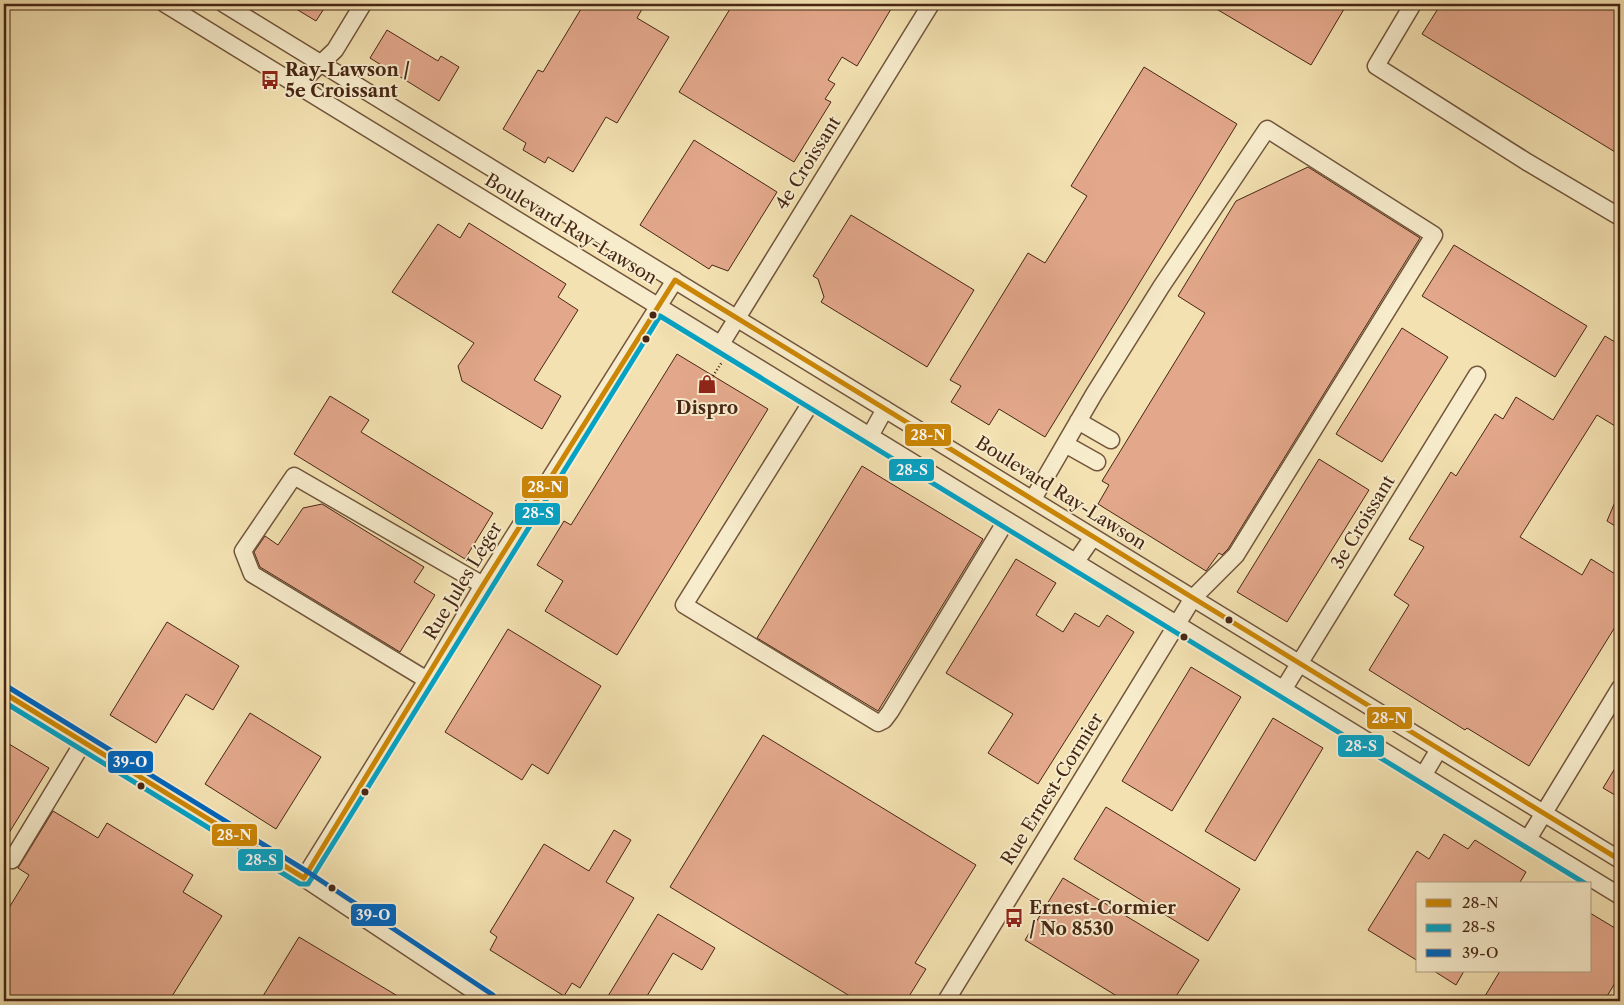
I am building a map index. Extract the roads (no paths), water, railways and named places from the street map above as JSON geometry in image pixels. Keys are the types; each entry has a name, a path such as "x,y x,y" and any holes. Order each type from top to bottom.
{"street":[{"name":"Boulevard Ray-Lawson","path":"165,4 1620,896"},
{"name":"Boulevard Ray-Lawson","path":"224,4 1620,860"},
{"path":"298,85 334,50 362,4"},
{"name":"4e Croissant","path":"721,344 931,4"},
{"path":"1413,4 1376,66 1527,162 1620,217"},
{"name":"Rue Ernest-Cormier","path":"946,1001 1193,598 1236,555 1434,235 1267,129 1161,287 1078,421"},
{"name":"Rue Jules Léger","path":"304,878 427,680 482,585 675,280"},
{"name":"3e Croissant","path":"1283,690 1477,375"},
{"path":"812,401 684,605 878,723 884,720 890,712 1006,521"},
{"path":"870,436 886,409"},
{"path":"1033,499 1078,421 1111,440"},
{"path":"1065,444 1097,462"},
{"path":"427,680 252,574 243,551 294,476 482,585"},
{"path":"1075,562 1093,537"},
{"path":"1528,839 1620,688"},
{"path":"4,693 304,878 489,1001"},
{"path":"4,856 12,860 84,741"},
{"path":"1423,776 1440,748"}],"place":[{"name":"Ray-Lawson / 5e Croissant","path":"270,80"},
{"name":"Dispro","path":"707,384"},
{"name":"Ernest-Cormier / No 8530","path":"1014,918"}]}
